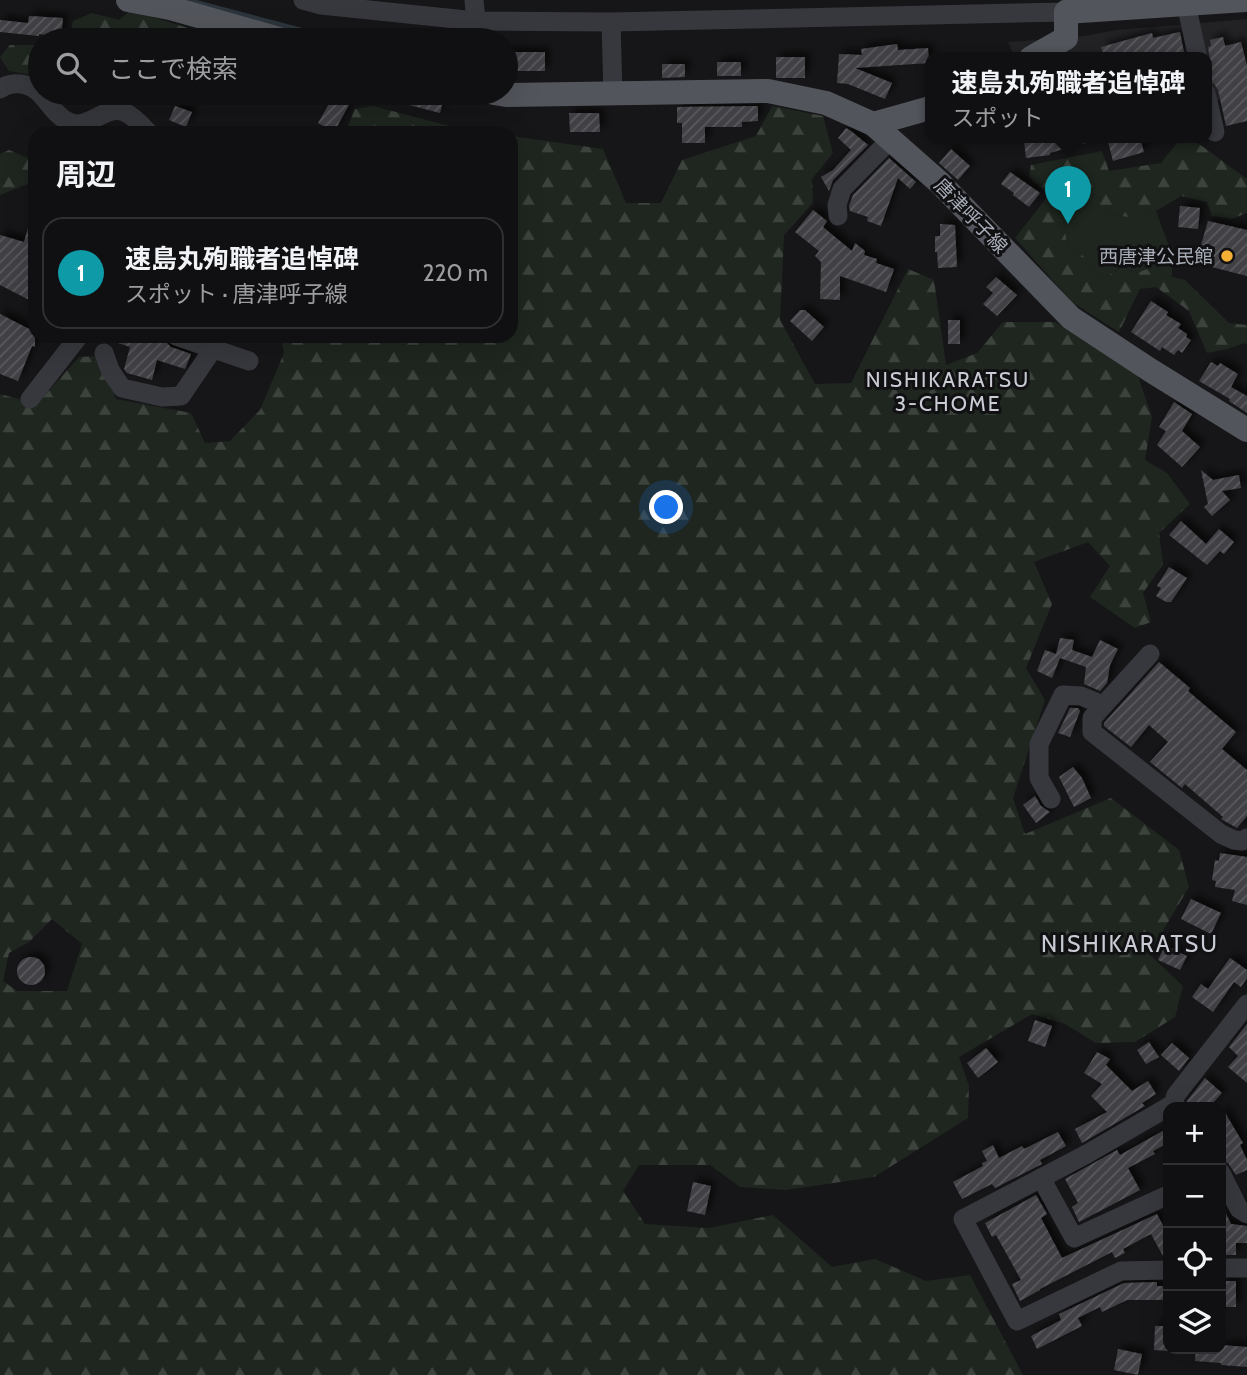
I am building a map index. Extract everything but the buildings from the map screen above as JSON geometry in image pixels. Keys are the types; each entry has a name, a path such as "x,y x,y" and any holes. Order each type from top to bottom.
{"main road":[{"path":"128,0 170,8 241,28"},
{"path":"1042,52 1066,38 1069,6 1245,0"},
{"name":"唐津呼子線","path":"518,95 768,91 826,103 882,132 940,183 1070,318 1247,429"},
{"path":"882,132 925,110"}],"street":[{"path":"303,0 321,5 476,21 611,22 1069,6"},
{"path":"474,0 476,21"},
{"path":"1186,4 1197,52"},
{"path":"611,22 613,95"},
{"path":"0,89 13,83 28,85"},
{"path":"50,105 65,121 75,125 111,111 124,112 141,126"},
{"path":"1212,119 1215,132"},
{"path":"838,216 837,205 842,189 882,132"},
{"path":"30,399 72,343"},
{"path":"196,343 248,361"},
{"path":"104,353 110,370 122,388 162,397 181,397 213,349"},
{"path":"1150,654 1091,718 1091,732 1221,834 1234,840 1242,841 1247,838"},
{"path":"1051,799 1039,778 1039,744 1063,695 1081,696 1103,705"},
{"path":"1173,1102 1247,1004"},
{"path":"1163,1111 963,1219 1017,1321 1121,1271 1163,1270"},
{"path":"1041,1178 1074,1238 1163,1197"},
{"path":"1226,1183 1239,1209 1247,1214"},
{"path":"1226,1268 1247,1268"}],"shaded area":[{"path":"1247,19 1247,92 1212,102 1212,52 1012,52 1008,42 1078,37 1117,30"}],"green space":[{"path":"131,10 188,28 72,28 73,21 92,13 119,20"},
{"path":"10,45 28,45 28,74 9,71 0,57"},
{"path":"373,106 449,126 348,126 355,109"},
{"path":"772,106 823,116 833,153 812,179 813,203 784,235 780,320 815,384 851,383 908,269 934,280 946,365 977,353 1003,322 1055,322 1138,376 1152,417 1145,460 1167,473 1190,504 1159,533 1163,564 1143,593 1151,622 1135,628 1090,597 1110,566 1088,542 1034,562 1052,604 1026,668 1045,700 1013,798 1025,834 1111,798 1179,850 1189,887 1149,954 1183,986 1175,1017 1135,1042 1096,1043 1065,1024 1032,1014 959,1057 969,1086 968,1118 874,1177 786,1190 740,1187 710,1165 639,1165 623,1191 645,1224 709,1228 773,1215 832,1267 875,1259 926,1281 970,1275 1023,1375 0,1375 0,394 37,404 79,357 99,356 116,399 191,413 205,443 230,441 260,410 284,353 282,343 518,343 518,137 603,149 626,203 661,203 682,160 756,136","holes":["52,919 82,944 67,991 17,991 3,981 9,953 29,942"]},
{"path":"1177,143 1198,143 1247,179 1247,213 1232,219 1212,216 1207,202 1181,196 1156,211 1133,218 1100,212 1074,212 1062,216 1068,248 1078,250 1103,279 1122,267 1136,273 1154,267 1172,277 1185,280 1229,323 1247,325 1247,345 1245,343 1207,353 1189,311 1156,287 1140,289 1119,332 1072,302 1015,238 1049,195 1029,177 1031,165 1102,151 1109,171 1161,163"},
{"path":"9,150 28,158 28,184 0,195 0,154"},
{"path":"1156,211 1172,254 1172,277 1154,267 1136,273 1122,267 1103,279 1078,250 1068,248 1062,215 1100,212 1133,218"}],"waterway":[{"path":"188,0 294,28"}],"place":[{"name":"速島丸殉職者追悼碑","path":"1068,224"},
{"name":"西唐津公民館","path":"1227,256"}],"district":[{"name":"NISHIKARATSU 3-CHOME","path":"948,391"},
{"name":"NISHIKARATSU","path":"1130,944"}]}
